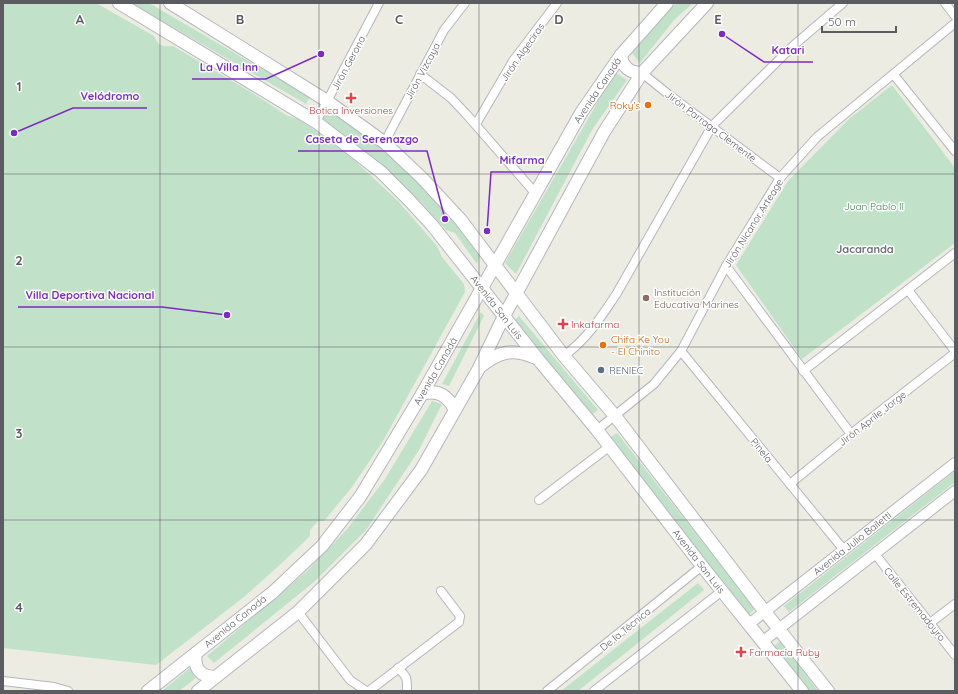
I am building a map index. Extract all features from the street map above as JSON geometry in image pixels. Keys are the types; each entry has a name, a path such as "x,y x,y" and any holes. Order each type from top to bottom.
{"main road":[{"name":"Avenida San Luis","path":"119,3 316,122 381,172 408,199 432,225 537,358 610,446 702,566 802,691"},
{"path":"170,3 327,101 385,143 422,178 460,219 564,356 615,416 765,612 828,691"},
{"name":"Avenida Canadá","path":"148,691 272,593 322,546 360,497 422,394 581,113 621,55 667,3"},
{"path":"198,691 298,612 366,544 420,470 455,410 478,370 516,293 604,132 642,73 707,3"},
{"path":"621,55 621,60 628,69 632,72 642,73"},
{"path":"478,370 490,358 506,353 516,352 537,358"},
{"path":"422,394 428,392 446,396 452,402 455,410"},
{"path":"196,653 196,666 200,672 205,675 215,677"}],"street":[{"name":"Jirón Gerona","path":"316,122 379,3"},
{"name":"Jirón Vizcaya","path":"385,143 444,30 465,3"},
{"name":"Jirón Algeciras","path":"476,124 513,61 558,3"},
{"path":"564,356 583,341 617,293 712,126 794,45 843,3"},
{"path":"944,3 955,16"},
{"name":"Jirón Nicanor Arteage","path":"597,430 654,384 681,351 726,266 780,178 817,138 955,24"},
{"name":"Jirón Parraga Clemente","path":"642,73 780,178"},
{"path":"420,74 451,98 476,124 536,194"},
{"path":"894,74 955,151"},
{"path":"803,371 955,253"},
{"path":"726,266 851,434"},
{"path":"908,290 955,352"},
{"name":"Pinela","path":"681,351 844,550"},
{"name":"Jirón Aprile Jorge","path":"790,484 955,352"},
{"path":"539,500 610,446"},
{"name":"Avenida Julio Bailetti","path":"749,624 955,463"},
{"path":"762,642 955,491"},
{"name":"Calle Estremadoyro","path":"875,554 955,655"},
{"name":"De la Técnica","path":"547,691 702,566"},
{"path":"369,691 459,622 460,616 441,591"},
{"path":"594,691 722,591"},
{"path":"930,623 955,604"},
{"path":"298,612 350,680 366,691"},
{"path":"398,668 406,676 408,682 407,691"},
{"path":"3,681 68,691"},
{"path":"27,691 34,685"}],"green space":[{"path":"3,3 96,3 154,36 159,44 173,46 254,94 286,115 301,120 353,159 398,201 437,246 442,257 464,284 465,292 383,441 352,487 324,521 318,521 310,530 310,536 283,562 244,597 156,665 3,648"},
{"path":"131,3 149,3 310,97 306,104"},
{"path":"676,3 693,3 674,20 640,63 632,53"},
{"path":"615,72 627,80 592,130 516,274 505,263"},
{"name":"Juan Pablo II","path":"892,85 955,168 955,243 802,359 736,265 788,181 849,119"},
{"path":"329,106 375,142 436,198 481,253 477,264 455,233 446,230 422,203 386,170 321,121"},
{"path":"481,312 484,316 449,386 442,384"},
{"path":"519,316 598,410 591,415 515,320"},
{"path":"432,401 442,404 419,450 366,530 314,582 214,663 207,656 307,571 348,528 385,479"},
{"path":"617,433 755,609 747,616 608,439"},
{"path":"955,471 955,482 789,612 784,606"},
{"path":"698,583 704,590 578,691 561,691"},
{"path":"780,641 818,691 807,691 772,648"},
{"path":"190,668 196,678 179,691 162,691"}],"place":[{"name":"Katari","path":"722,34"},
{"name":"La Villa Inn","path":"321,54"},
{"name":"Botica Inversiones","path":"351,98"},
{"name":"Roky's","path":"648,105"},
{"name":"Velódromo","path":"14,133"},
{"name":"Caseta de Serenazgo","path":"445,219"},
{"name":"Mifarma","path":"487,231"},
{"name":"Institución Educativa Marines","path":"646,298"},
{"name":"Villa Deportiva Nacional","path":"227,315"},
{"name":"Inkafarma","path":"563,324"},
{"name":"Chifa Ke You - El Chinito","path":"603,345"},
{"name":"RENIEC","path":"601,370"},
{"name":"Farmacia Ruby","path":"741,652"}],"district":[{"name":"Jacaranda","path":"865,249"}]}
